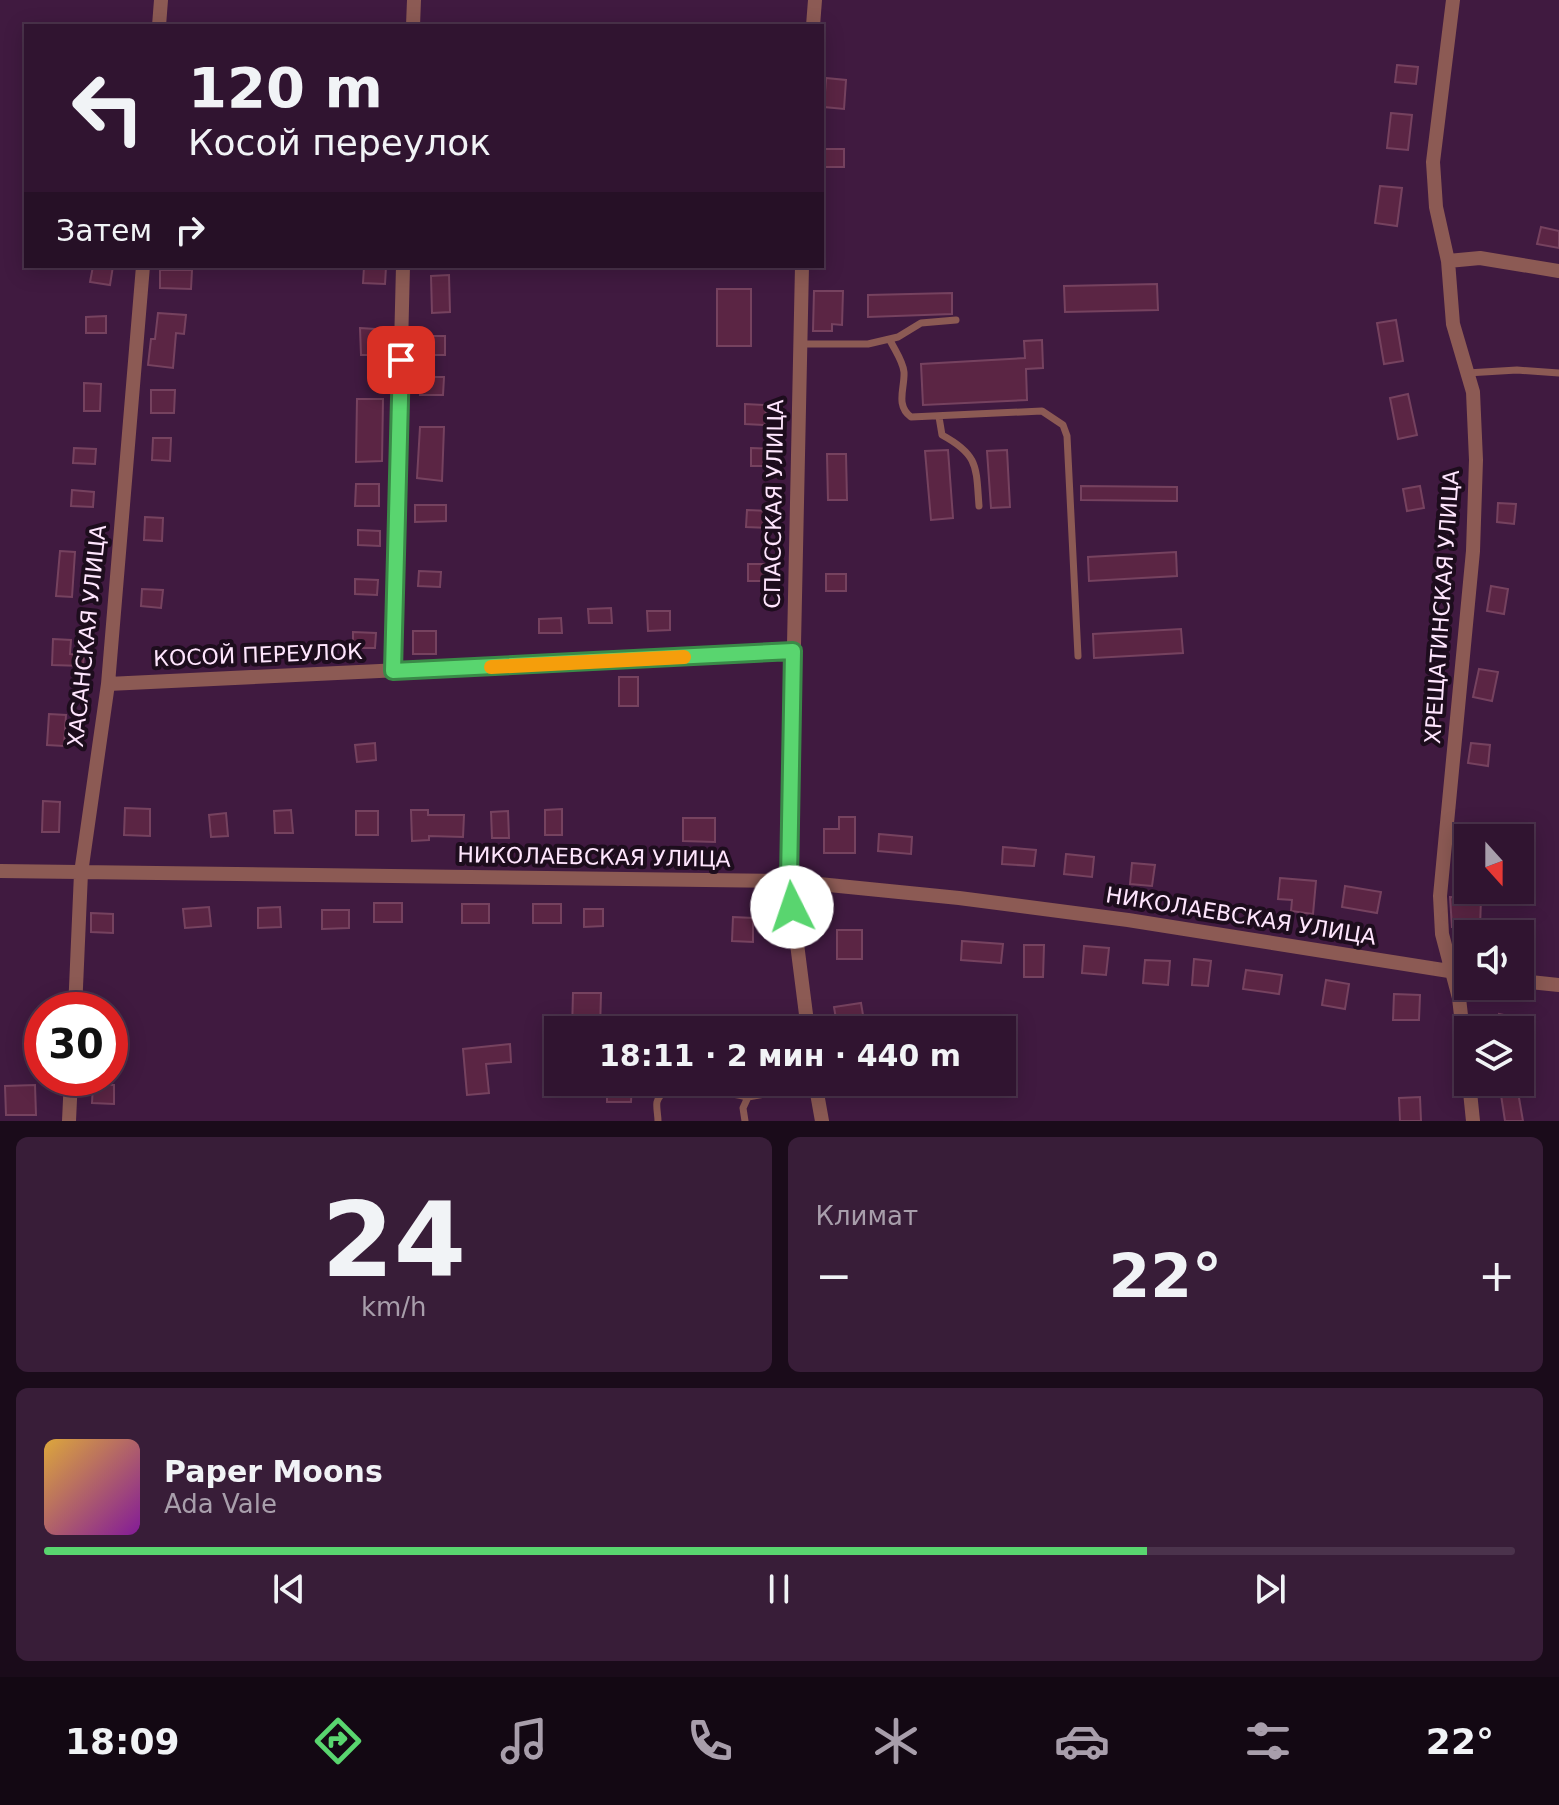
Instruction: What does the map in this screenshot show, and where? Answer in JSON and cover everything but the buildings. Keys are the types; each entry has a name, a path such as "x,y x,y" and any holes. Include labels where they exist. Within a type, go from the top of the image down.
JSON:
{"street":[{"path":"159,24 161,0"},
{"path":"413,24 414,0"},
{"path":"813,24 815,0"},
{"name":"ХРЕЩАТИНСКАЯ УЛИЦА","path":"1453,0 1433,162 1436,207 1448,261 1453,324 1473,392 1475,445 1473,551 1440,896 1442,934 1461,1016"},
{"path":"1448,261 1480,258 1559,271"},
{"name":"ХАСАНСКАЯ УЛИЦА","path":"76,992 81,873 108,684 143,268"},
{"path":"393,671 403,268"},
{"name":"СПАССКАЯ УЛИЦА","path":"802,268 789,881 806,1016"},
{"name":"КОСОЙ ПЕРЕУЛОК","path":"108,684 793,651"},
{"name":"НИКОЛАЕВСКАЯ УЛИЦА","path":"0,871 789,881 959,898 1128,920 1454,972"},
{"path":"1534,982 1559,985"},
{"path":"69,1121 70,1096"},
{"path":"818,1096 822,1121"},
{"path":"1470,1096 1473,1121"}],"lane":[{"path":"800,344 868,344 890,340 921,323 956,320"},
{"path":"890,340 904,369 902,402 905,412 911,417 1042,411 1063,425 1067,436 1078,656"},
{"path":"1467,373 1517,370 1559,373"},
{"path":"939,417 942,435 961,445 972,456 976,465 979,506"},
{"path":"658,1121 657,1103 664,1091 671,1089 753,1096"},
{"path":"745,1121 743,1108 748,1097"}],"slow traffic":[{"path":"491,667 684,657"}],"route":[{"path":"401,360 393,671 793,651 789,881 792,907"}]}
